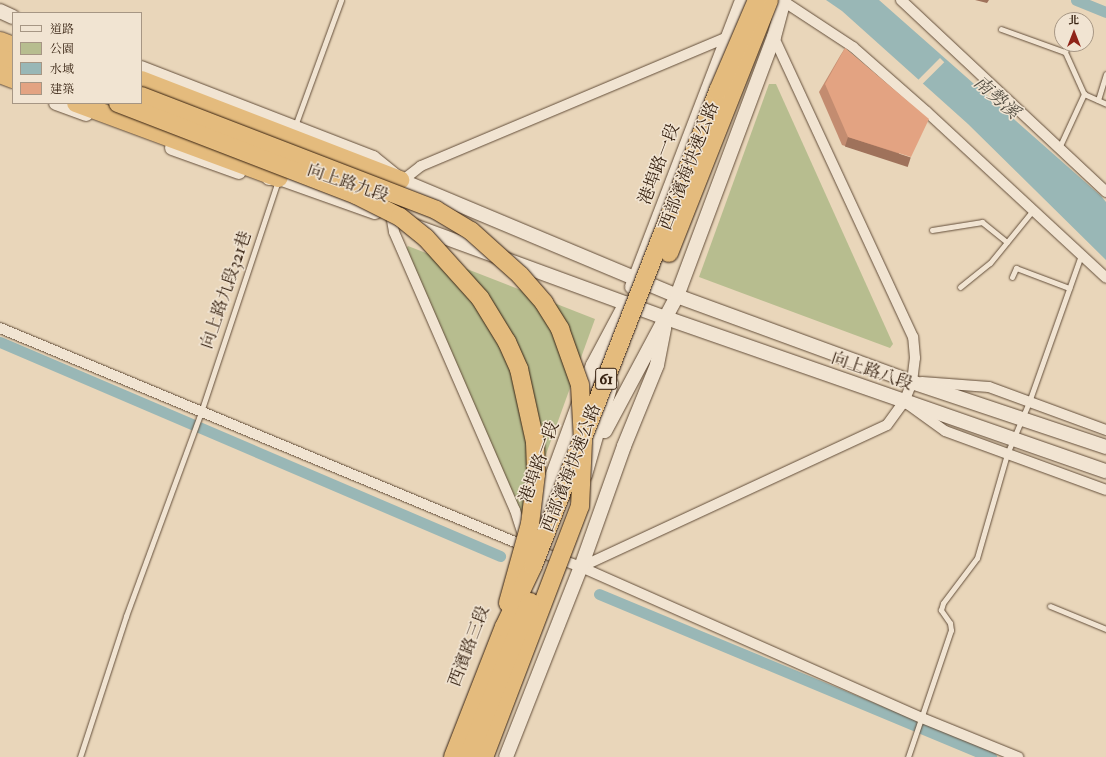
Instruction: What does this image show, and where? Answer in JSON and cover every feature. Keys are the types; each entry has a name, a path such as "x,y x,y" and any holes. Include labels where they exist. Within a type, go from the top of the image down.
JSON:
{"highway":[{"name":"西部濱海快速公路","path":"454,757 504,626 533,566 718,91 757,0"},
{"name":"西部濱海快速公路","path":"468,757 779,0"},
{"path":"0,29 12,34"},
{"path":"0,41 12,46"},
{"path":"0,58 12,63"},
{"path":"0,74 12,79"},
{"path":"142,80 294,133 400,180"},
{"path":"142,96 436,210 472,231 520,275 544,303 560,329 580,385 583,441 580,506 484,757"},
{"path":"79,104 279,178"},
{"path":"121,104 356,195 400,217 426,238 480,298 507,342 519,369 535,442 536,474 530,524 514,575 504,626"}],"main road":[{"name":"港埠路一段","path":"527,548 593,365 626,303 726,38 742,0"},
{"path":"726,38 749,22 764,0"},
{"name":"港埠路一段","path":"593,453 677,296 774,37 779,0"},
{"path":"0,11 12,16"},
{"path":"0,49 12,54"},
{"path":"142,68 294,133"},
{"path":"0,82 12,87"},
{"path":"142,102 221,132 286,159 367,180 400,180"},
{"name":"向上路九段","path":"59,104 213,164 255,177 279,178 626,303"},
{"path":"221,132 279,178"},
{"name":"向上路九段","path":"400,180 635,278"},
{"name":"向上路八段","path":"635,278 677,296 912,382 1021,417 1106,447"},
{"name":"港埠路一段","path":"554,557 593,453 614,376 626,303"},
{"name":"向上路八段","path":"626,303 904,402 1106,471"},
{"name":"港埠路一段","path":"581,567 624,446 658,365 666,318"},
{"name":"西濱路三段","path":"444,757 527,548"},
{"path":"476,757 554,557"},
{"path":"506,757 581,567"}],"street":[{"path":"779,0 853,47 927,112 1106,278"},
{"path":"905,1 1058,149 1106,192"},
{"path":"581,567 887,425 904,402 912,382 915,358 913,337 774,37"},
{"path":"527,548 515,510 394,232 390,217 390,195 400,180 421,166 726,38"},
{"path":"0,328 527,548 581,567 921,720 1018,757"},
{"path":"912,382 965,383 989,387 1106,430"},
{"path":"904,402 945,431 1106,490"}],"lane":[{"name":"向上路九段321巷","path":"80,757 126,616 201,412 294,133 341,0"},
{"path":"1001,29 1054,48"},
{"path":"1065,52 1084,94 1106,104"},
{"path":"1098,100 1106,74"},
{"path":"1058,149 1084,94"},
{"path":"960,287 990,263 1033,210"},
{"path":"932,230 982,222 1007,242"},
{"path":"908,757 951,630 950,623 941,610 943,603 976,558 1007,454 1021,417 1029,402 1081,255"},
{"path":"1012,277 1016,268 1069,288"},
{"path":"1050,606 1106,630"}],"green space":[{"path":"769,84 776,84 893,344 890,348 699,277"},
{"path":"408,246 595,319 524,515 519,515 405,251"}],"water":[{"path":"826,0 879,0 1101,196 1106,202 1106,260 968,124 842,11"}],"pier":[{"path":"940,58 944,62 922,85 917,81"}],"building":[{"path":"845,48 929,119 911,157 848,137 825,84"}],"waterway":[{"path":"1076,0 1106,12"},
{"path":"0,342 500,556"},
{"path":"599,594 991,757"}],"water label":[{"name":"南勢溪","path":"996,98"}]}
